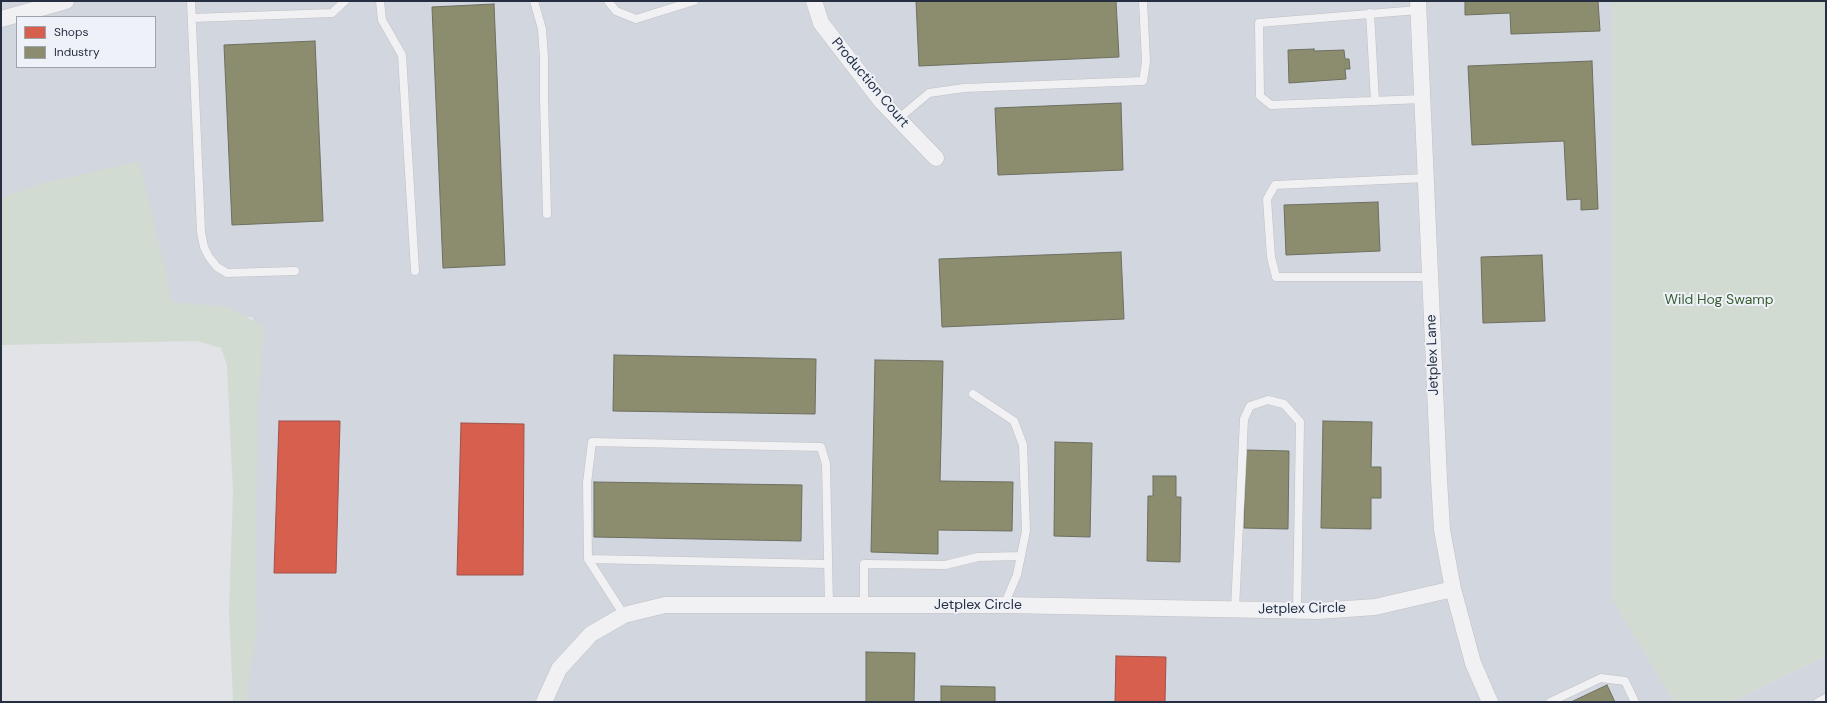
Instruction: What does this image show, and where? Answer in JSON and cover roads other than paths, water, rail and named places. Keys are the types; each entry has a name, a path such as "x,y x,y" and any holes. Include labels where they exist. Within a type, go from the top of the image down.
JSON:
{"street":[{"path":"1,19 66,1"},
{"name":"Production Court","path":"814,1 821,24 882,102 936,158"},
{"name":"Jetplex Lane","path":"1418,5 1441,516 1452,589 1473,664 1490,702"},
{"name":"Jetplex Circle","path":"544,702 560,669 591,634 624,615 666,605 1004,605 1318,611 1376,606 1452,589"}],"lane":[{"path":"191,1 201,232 204,247 209,257 217,267 227,273 296,271"},
{"path":"192,18 332,13 345,1"},
{"path":"380,1 382,20 402,55 415,271"},
{"path":"534,1 542,29 544,58 547,214"},
{"path":"608,1 616,11 636,19 694,1"},
{"path":"898,119 929,93 964,88 1143,81 1146,62 1143,1"},
{"path":"1418,5 1370,13 1259,23 1260,96 1271,106 1422,99"},
{"path":"1370,13 1375,101"},
{"path":"1426,178 1275,186 1267,199 1271,257 1276,277 1430,277"},
{"path":"973,394 1014,421 1023,445 1026,531 1017,575 1004,605"},
{"path":"1235,609 1244,420 1250,406 1268,400 1284,404 1300,422 1298,610"},
{"path":"624,615 588,559 587,483 592,442 821,447 826,464 829,605"},
{"path":"864,605 864,564 945,565 978,557 1021,556"},
{"path":"588,559 827,564"},
{"path":"1550,702 1601,678 1625,681 1635,702"},
{"path":"1818,702 1826,698"}],"park label":[{"name":"Wild Hog Swamp","path":"1719,300"}]}
